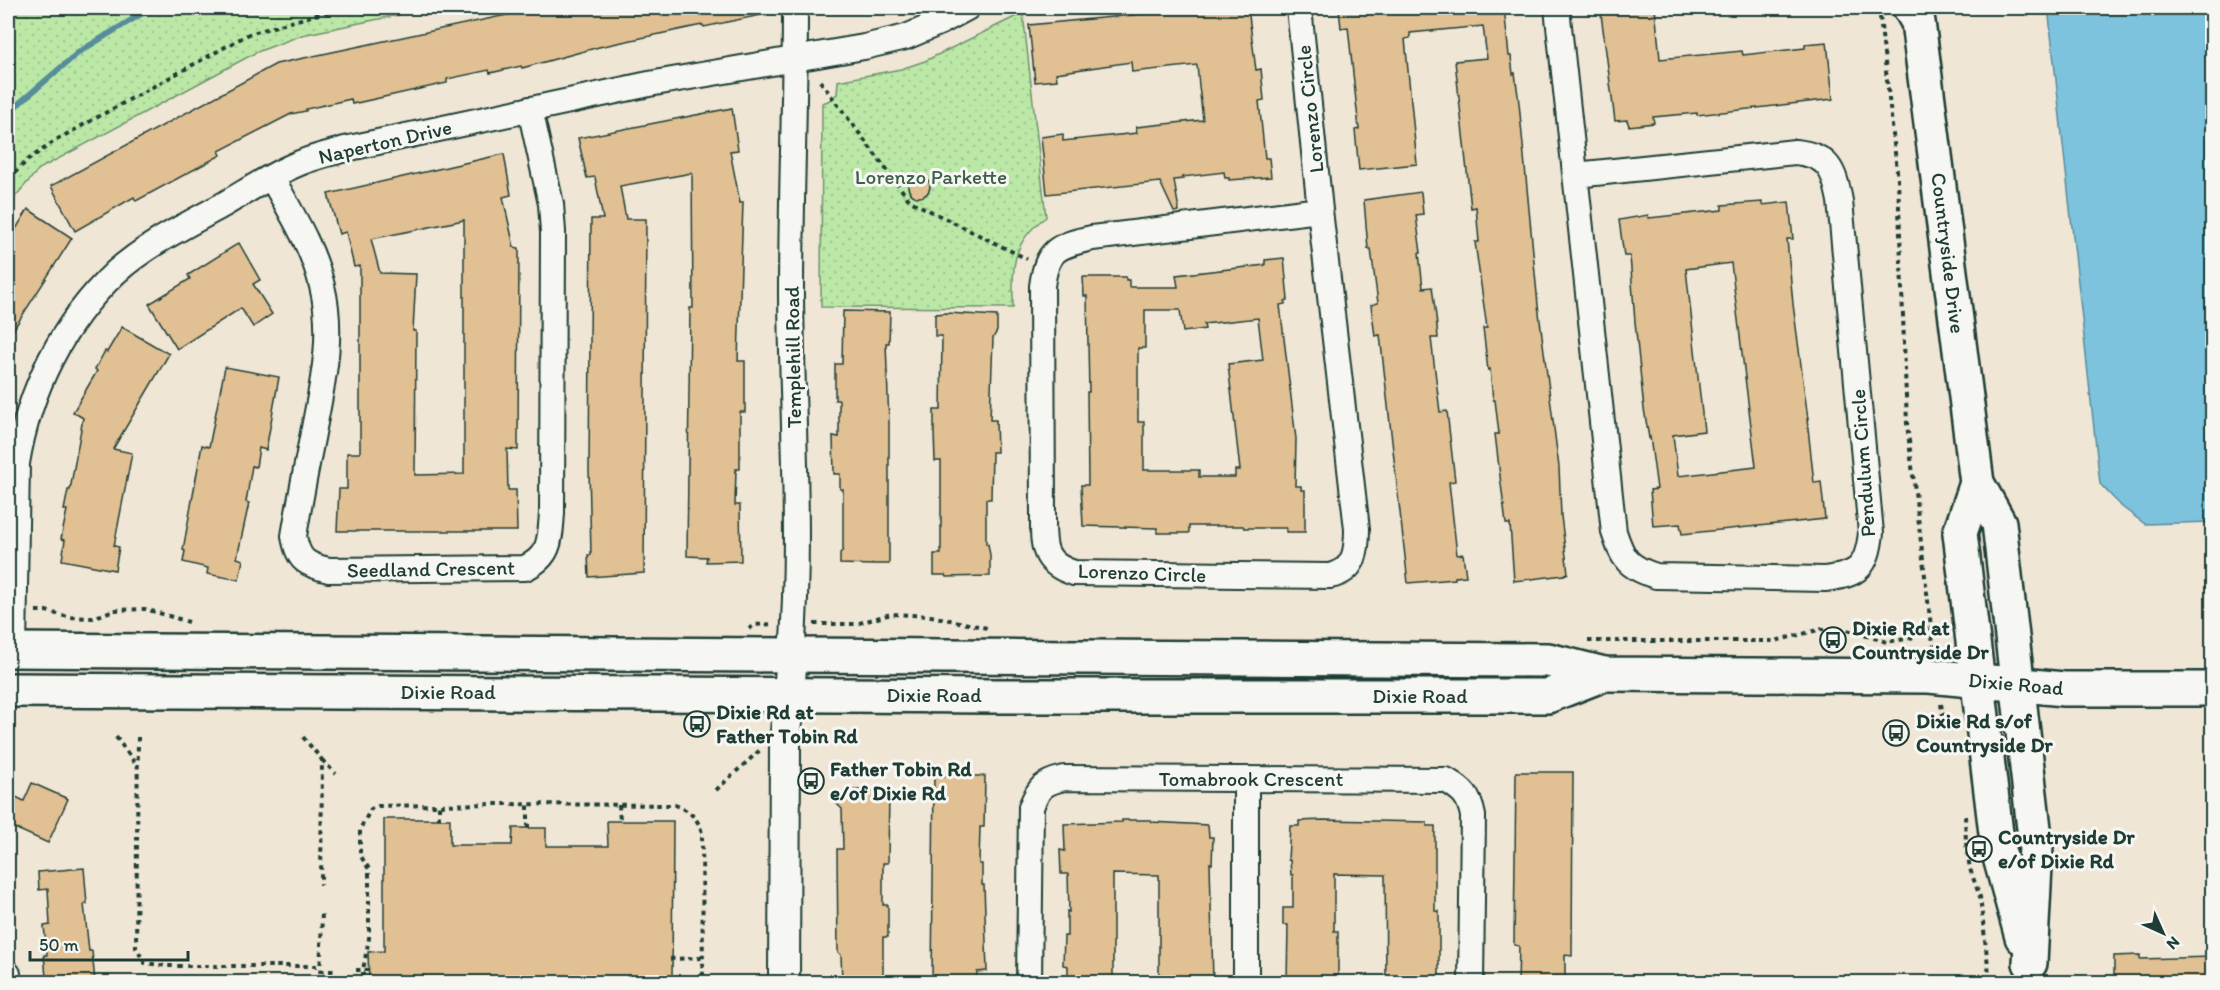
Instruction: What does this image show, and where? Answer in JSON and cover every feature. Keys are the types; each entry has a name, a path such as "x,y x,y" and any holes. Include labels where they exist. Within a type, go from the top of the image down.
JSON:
{"main road":[{"name":"Countryside Drive","path":"1917,12 1977,483 1999,523 2036,846 2031,973"},
{"name":"Countryside Drive","path":"1977,483 1960,533 1998,850 2031,973"},
{"name":"Dixie Road","path":"11,650 1548,660 1604,674 1929,676 2064,689 2212,689"},
{"name":"Dixie Road","path":"8,690 1548,696 1604,674"}],"street":[{"name":"Templehill Road","path":"792,655 795,617 796,525 791,296 795,8"},
{"name":"Naperton Drive","path":"11,650 17,463 27,417 45,369 94,294 117,271 177,230 304,161 345,149 649,84 864,47 906,37 967,8"},
{"name":"Lorenzo Circle","path":"1299,8 1357,529 1355,556 1340,574 1309,576 1074,573 1061,569 1051,561 1045,551 1043,515 1042,286 1045,265 1052,253 1067,244 1092,238 1320,210"},
{"name":"Pendulum Circle","path":"1557,8 1614,532 1621,554 1628,564 1656,576 1825,579 1840,578 1853,572 1865,562 1871,533 1840,201 1834,174 1818,156 1795,152 1576,175"},
{"name":"Seedland Crescent","path":"272,178 318,269 323,289 327,334 323,379 294,536 296,548 301,557 310,566 329,570 525,568 541,559 545,553 550,537 552,513 553,222 530,110"},
{"path":"784,982 785,745 792,655"},
{"name":"Tomabrook Crescent","path":"1029,982 1031,807 1038,791 1047,782 1064,778 1446,780 1460,788 1469,800 1473,816 1472,982"},
{"path":"1246,779 1246,982"},
{"path":"8,974 9,982"}],"path":[{"path":"8,179 28,160 56,140 249,34 318,14 349,8"},
{"path":"1595,641 1775,641 1822,629 1847,630 1887,642 1911,638 1930,625 1907,423 1898,180 1879,8"},
{"path":"820,81 910,201 1029,260"},
{"path":"46,611 68,617 93,618 114,610 145,609 196,623"},
{"path":"116,737 137,766"},
{"path":"138,737 136,948 145,963 167,966 320,968 336,971"},
{"path":"303,737 336,774"},
{"path":"716,790 763,747"},
{"path":"321,885 322,760"},
{"path":"528,804 528,828"},
{"path":"363,982 369,938 369,869 360,855 360,829 371,809 378,806 528,804 675,805 693,813 700,824 702,833 703,982"},
{"path":"438,819 439,805"},
{"path":"619,805 620,821"},
{"path":"320,982 322,911"},
{"path":"670,959 703,958"},
{"path":"356,970 369,970"}],"green space":[{"path":"8,8 432,8 302,35 257,52 39,169 8,205"},
{"name":"Lorenzo Parkette","path":"1023,13 1046,217 1026,237 1016,257 1013,308 821,307 822,103 837,94 838,81 901,69 925,61"}],"water":[{"path":"2051,8 2212,8 2212,522 2145,524 2122,507 2100,484 2049,16"}],"building":[{"path":"524,8 760,8 761,15 599,47 522,68 521,66 490,73 489,70 447,79 447,83 352,104 351,99 306,109 306,111 291,114 219,151 221,155 136,201 134,197 75,231 51,186 276,64 525,11"},
{"path":"1185,8 1248,8 1256,70 1261,69 1264,100 1259,101 1265,158 1269,158 1271,177 1229,180 1225,178 1224,172 1182,177 1183,179 1174,180 1179,211 1174,212 1160,182 1047,194 1041,137 1063,134 1063,141 1137,133 1136,127 1203,120 1197,65 1132,72 1131,62 1056,73 1057,80 1035,82 1029,25"},
{"path":"1339,8 1504,8 1509,56 1511,56 1513,74 1515,73 1519,103 1538,305 1559,467 1561,516 1568,573 1564,575 1514,581 1510,524 1506,524 1495,434 1499,434 1495,400 1493,400 1490,369 1488,370 1483,328 1487,328 1475,242 1479,242 1476,207 1471,208 1455,61 1487,58 1483,26 1410,33 1410,38 1405,39 1417,164 1359,170 1355,130 1359,129 1348,27 1341,28"},
{"path":"1604,8 1655,8 1660,59 1742,51 1743,55 1805,48 1805,44 1827,42 1833,99 1697,115 1697,113 1653,117 1654,123 1629,126 1627,120 1615,121 1601,14 1605,13"},
{"path":"732,108 738,150 730,151 740,203 743,202 738,361 745,361 745,412 740,412 740,469 736,469 735,505 740,505 741,561 706,562 707,557 687,556 690,308 693,308 692,173 620,186 626,219 646,219 644,573 589,577 588,555 591,555 589,468 591,219 603,219 595,177 587,178 578,138"},
{"path":"504,154 511,195 503,197 514,247 519,248 518,450 507,449 508,490 516,490 517,531 337,531 339,489 347,489 347,453 360,453 360,266 354,267 346,232 339,234 328,194","holes":["464,220 464,474 415,475 416,331 413,331 416,274 380,273 371,239"]},
{"path":"919,175 929,182 930,186 923,196 919,197 909,190 908,186 915,176"},
{"path":"1421,192 1423,214 1416,215 1423,288 1432,287 1438,338 1431,338 1440,412 1447,411 1455,481 1449,482 1457,555 1463,554 1466,576 1408,583 1380,335 1375,336 1371,305 1378,303 1371,249 1368,249 1364,200"},
{"path":"1789,202 1793,239 1787,239 1793,304 1814,483 1821,482 1825,519 1682,534 1680,524 1653,526 1650,490 1657,489 1644,409 1630,256 1624,256 1619,220 1648,215 1649,218 1722,210 1722,205","holes":["1731,263 1756,467 1678,476 1673,435 1704,431 1686,269"]},
{"path":"28,209 72,238 8,338 8,242"},
{"path":"239,243 260,280 253,284 272,314 253,327 241,308 177,349 149,304 190,279 188,275"},
{"path":"1284,258 1288,300 1285,304 1280,305 1296,439 1295,486 1301,486 1301,490 1305,490 1305,532 1286,532 1286,528 1189,526 1189,533 1157,533 1157,528 1083,526 1081,485 1088,485 1087,392 1089,392 1087,296 1084,296 1083,277 1126,277 1126,280 1129,280 1129,287 1178,287 1176,275 1265,265 1265,260","holes":["1145,310 1180,310 1183,332 1205,329 1204,324 1258,318 1263,360 1228,364 1240,470 1235,470 1235,477 1199,477 1199,470 1144,470 1144,422 1138,422 1138,348 1145,348"]},
{"path":"843,311 890,312 889,343 886,343 889,423 889,564 840,564 840,553 843,550 843,489 840,489 840,474 834,474 833,436 839,437 839,400 835,400 835,364 842,364"},
{"path":"935,314 997,316 997,331 993,338 990,420 996,420 997,452 992,452 991,499 986,499 986,544 988,544 990,555 990,576 934,575 934,554 941,554 941,461 935,461 934,410 941,410 942,336 935,336"},
{"path":"122,327 169,354 113,449 132,453 114,546 119,547 115,570 62,560 65,540 61,539 67,510 64,510 68,490 70,490 83,418 73,412 97,371 95,369 105,351 107,352"},
{"path":"225,367 279,377 266,450 259,448 256,467 252,466 246,502 249,503 237,558 243,560 239,580 207,574 208,568 183,562 185,551 183,550 202,445 209,447"},
{"path":"1516,772 1573,772 1572,956 1565,955 1565,982 1518,982 1519,946 1514,945"},
{"path":"934,776 985,776 984,827 980,827 979,864 982,864 982,885 984,885 987,971 977,972 976,982 932,982"},
{"path":"32,783 68,799 48,843 8,825 8,793 24,801"},
{"path":"854,790 889,791 888,863 883,863 883,905 888,905 888,937 883,937 883,982 842,982 841,955 838,952 837,849 843,849 842,809 835,802 842,797 842,793 854,793"},
{"path":"384,819 450,819 450,845 512,845 513,828 546,828 546,846 608,846 607,821 673,821 672,982 369,982 368,952 384,951"},
{"path":"1122,820 1208,825 1209,837 1213,837 1212,864 1210,863 1213,982 1159,982 1159,875 1113,874 1113,982 1068,982 1068,966 1063,965 1064,936 1067,936 1067,911 1069,912 1068,874 1061,874 1060,850 1065,851 1064,824 1122,822"},
{"path":"1299,821 1427,822 1427,826 1435,826 1435,911 1439,911 1439,982 1386,982 1385,875 1334,874 1334,931 1338,931 1338,982 1287,982 1288,925 1283,925 1283,908 1293,908 1293,875 1291,875 1290,860 1288,860 1290,826 1299,826"},
{"path":"84,868 87,904 84,904 95,982 56,982 56,976 46,977 44,955 47,955 44,926 50,925 48,889 39,890 38,872"},
{"path":"2140,955 2140,959 2212,957 2212,982 2114,982 2114,956"}],"waterway":[{"path":"8,110 16,106 79,52 151,8"}],"place":[{"name":"Dixie Rd at Countryside Dr","path":"1833,640"},
{"name":"Dixie Rd at Father Tobin Rd","path":"697,724"},
{"name":"Dixie Rd s/of Countryside Dr","path":"1896,733"},
{"name":"Father Tobin Rd e/of Dixie Rd","path":"811,781"},
{"name":"Countryside Dr e/of Dixie Rd","path":"1979,849"}]}
